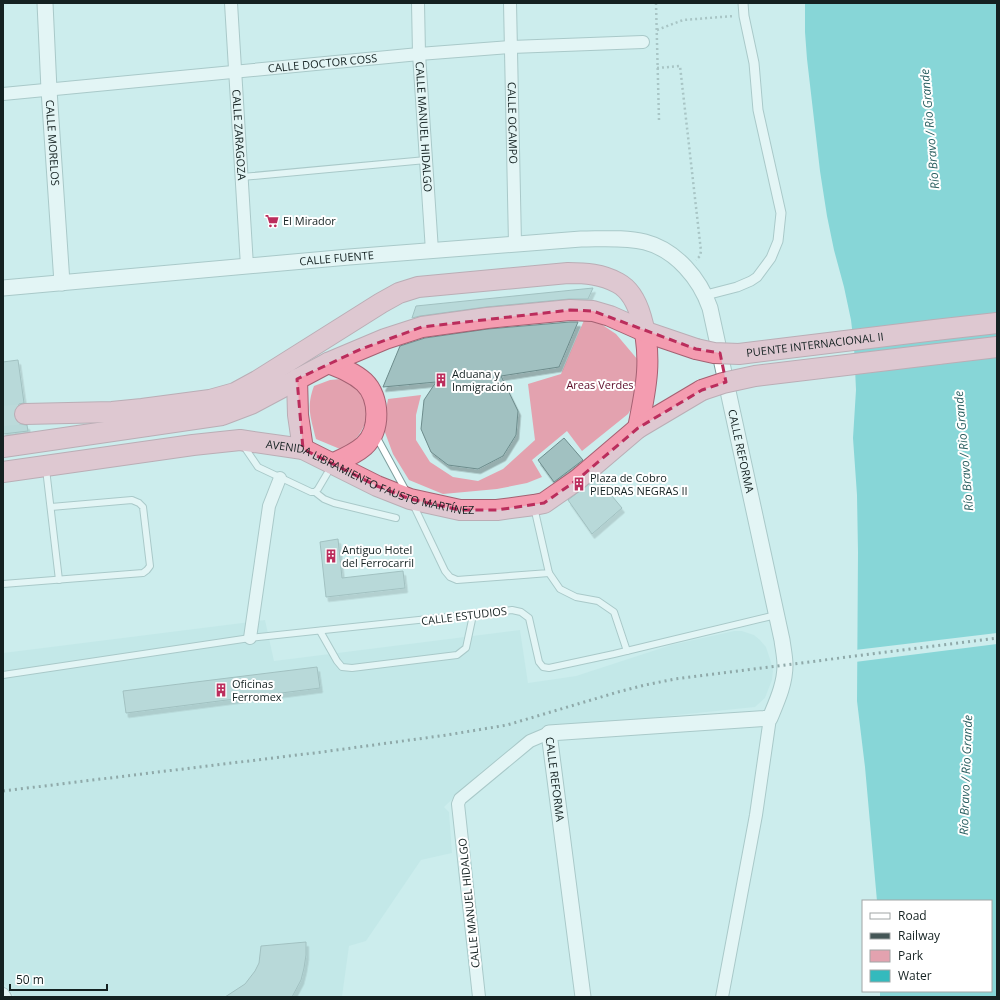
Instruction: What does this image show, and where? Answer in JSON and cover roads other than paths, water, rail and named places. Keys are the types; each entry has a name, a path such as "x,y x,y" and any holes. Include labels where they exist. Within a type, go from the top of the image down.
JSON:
{"highway":[{"path":"26,414 142,410 210,400 235,393 257,381 399,293 418,287 568,273 588,273 619,283 629,292 636,302 646,332 648,358 646,386 638,428"},
{"path":"3,447 222,415 251,404 328,363 385,339 422,327 487,318 570,310 593,311 610,316 646,332"},
{"name":"PUENTE INTERNACIONAL II","path":"646,332 696,349 714,353 739,354 997,323"},
{"name":"AVENIDA LIBRAMIENTO FAUSTO MARTÍNEZ","path":"3,472 186,446 240,440 304,449 377,486 410,499 460,510 497,510 544,503 577,480 638,428 702,390 723,383 756,376 997,347"},
{"path":"328,363 349,372 365,382 375,399 377,419 374,432 365,445 352,454 332,464"},
{"path":"297,379 298,415 304,449"}],"street":[{"name":"CALLE MORELOS","path":"45,3 49,90 62,283"},
{"name":"CALLE ZARAGOZA","path":"231,3 234,71 248,266"},
{"name":"CALLE MANUEL HIDALGO","path":"418,3 419,54 432,250"},
{"name":"CALLE OCAMPO","path":"510,3 515,244"},
{"path":"706,295 737,287 757,277 771,258 778,241 781,213 758,110 754,63 744,16 743,3"},
{"name":"CALLE DOCTOR COSS","path":"3,94 419,54 511,47 643,42"},
{"name":"CALLE FUENTE","path":"3,288 432,250 615,238 646,242 668,252"},
{"name":"CALLE REFORMA","path":"583,997 549,733 770,718 780,695 783,683 785,665 782,640 710,308 706,295 686,267 668,252"},
{"path":"250,638 269,506 280,478"},
{"path":"722,997 756,815 770,718"},
{"name":"CALLE MANUEL HIDALGO","path":"480,997 458,804 460,799 530,741 549,733"}],"lane":[{"path":"242,177 426,160"},
{"path":"374,432 410,499 445,571 450,577 457,580 549,573"},
{"path":"240,440 258,466 280,478 311,492 315,492 324,499 334,503 396,518"},
{"path":"315,492 332,464"},
{"path":"46,465 59,580"},
{"path":"3,584 142,573 150,566 143,507 139,503 132,500 51,507"},
{"path":"534,505 549,573 560,589 576,597 598,601 614,612 627,651"},
{"name":"CALLE ESTUDIOS","path":"3,675 250,638 512,610 521,612 529,618 539,662 543,667 549,668 627,651 776,614"},
{"path":"320,631 342,667 352,668 457,655 466,648 473,615"}],"water":[{"name":"Río Bravo / Rio Grande","path":"805,3 997,3 997,997 880,997 880,992 992,992 992,900 877,900 865,767 857,701 858,552 857,495 853,438 856,390 854,346 851,320 827,216 820,171 805,32"}],"tunnel":[{"path":"3,416 25,414"}],"railway":[{"path":"3,791 322,752 447,735 507,725 618,692 675,679 997,638"}],"place":[{"name":"El Mirador","path":"272,221"},
{"name":"Aduana y Inmigración","path":"441,380"},
{"name":"Plaza de Cobro PIEDRAS NEGRAS II","path":"579,484"},
{"name":"Antiguo Hotel del Ferrocarril","path":"331,556"},
{"name":"Oficinas Ferromex","path":"221,690"}],"park label":[{"name":"Areas Verdes","path":"600,385"}]}
